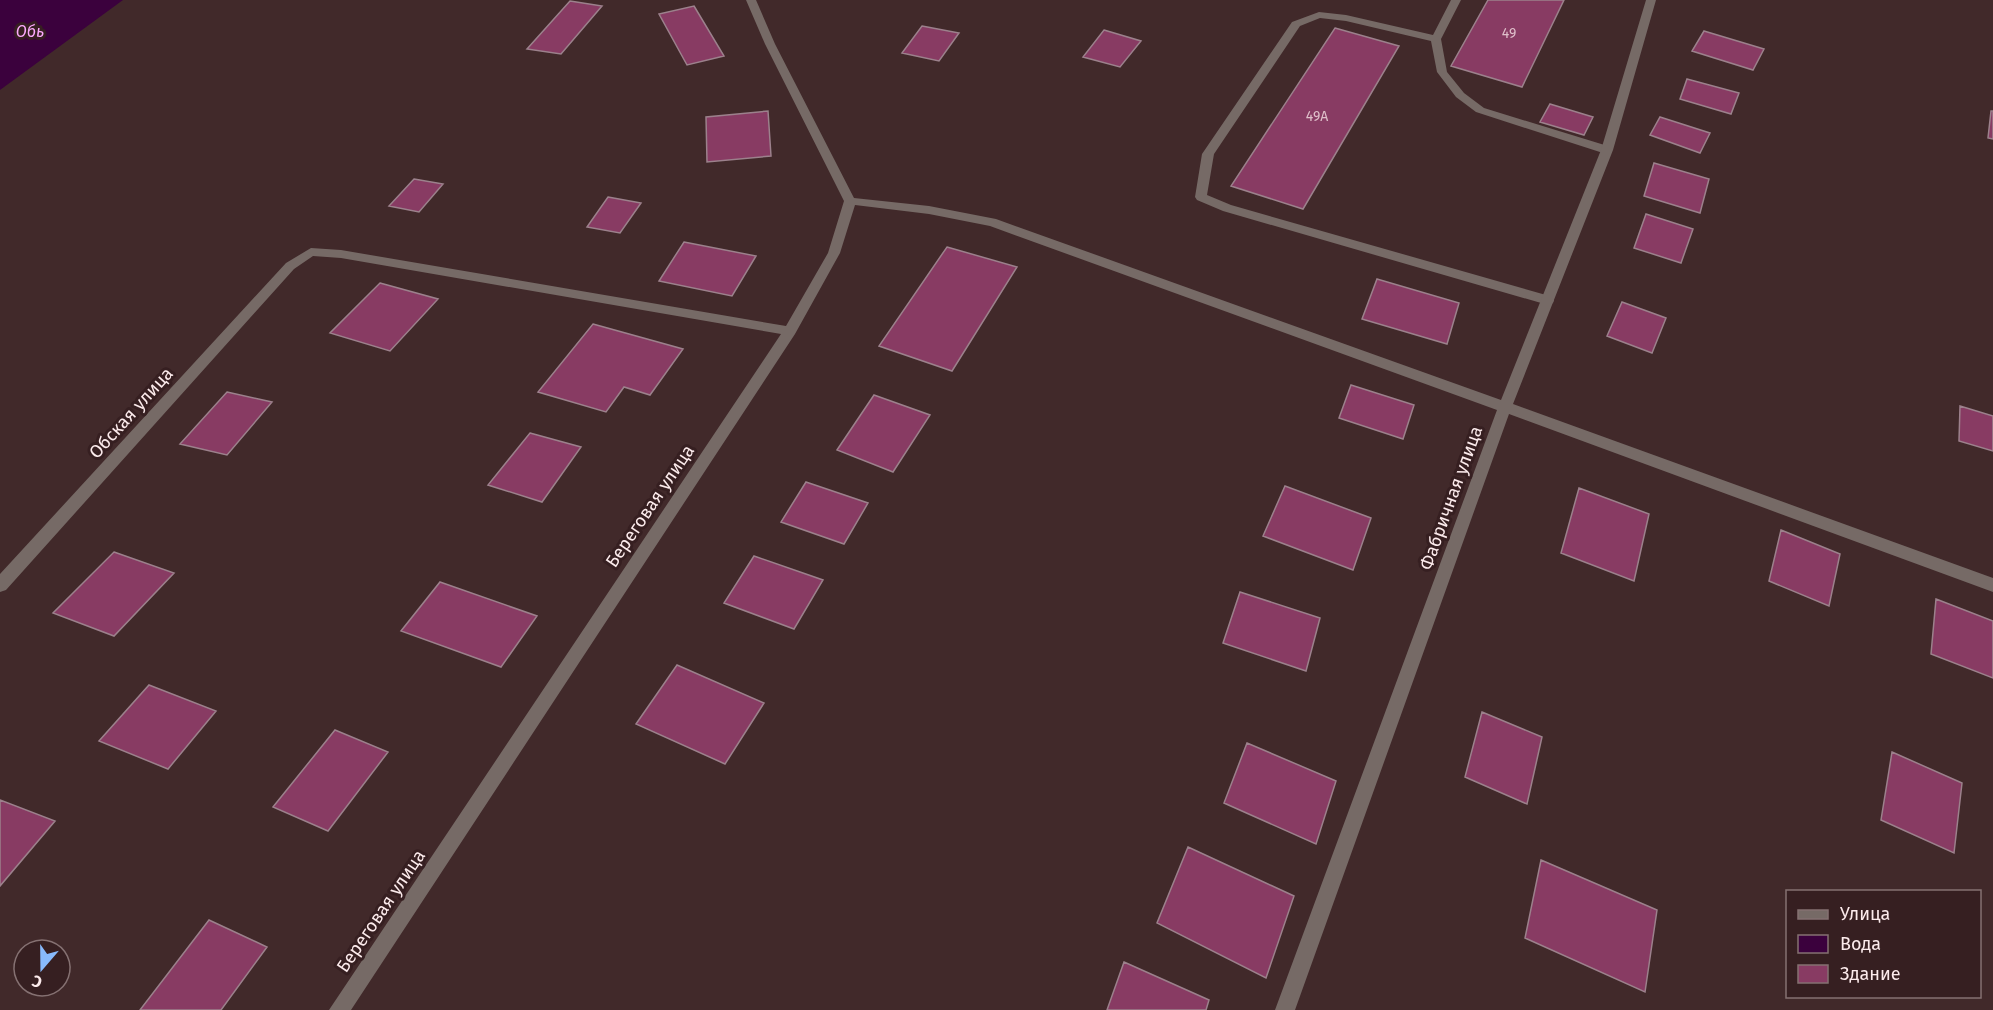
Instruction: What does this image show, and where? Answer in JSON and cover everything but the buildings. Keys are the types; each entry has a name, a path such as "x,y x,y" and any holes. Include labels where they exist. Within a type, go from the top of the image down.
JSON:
{"street":[{"path":"751,0 770,44 850,201 929,210 992,222 1993,585"},
{"path":"1456,0 1436,39 1442,72 1460,95 1480,110 1607,150"},
{"name":"Фабричная улица","path":"1285,1010 1505,407 1607,150 1652,0"},
{"path":"1436,39 1347,18 1319,15 1296,24 1208,154 1201,197 1227,208 1548,300"},
{"name":"Береговая улица","path":"339,1010 790,331 834,253 850,201"},
{"name":"Обская улица","path":"0,585 290,266 311,252 341,254 790,331"}],"water":[{"name":"Обь","path":"0,0 123,0 0,90"}]}
